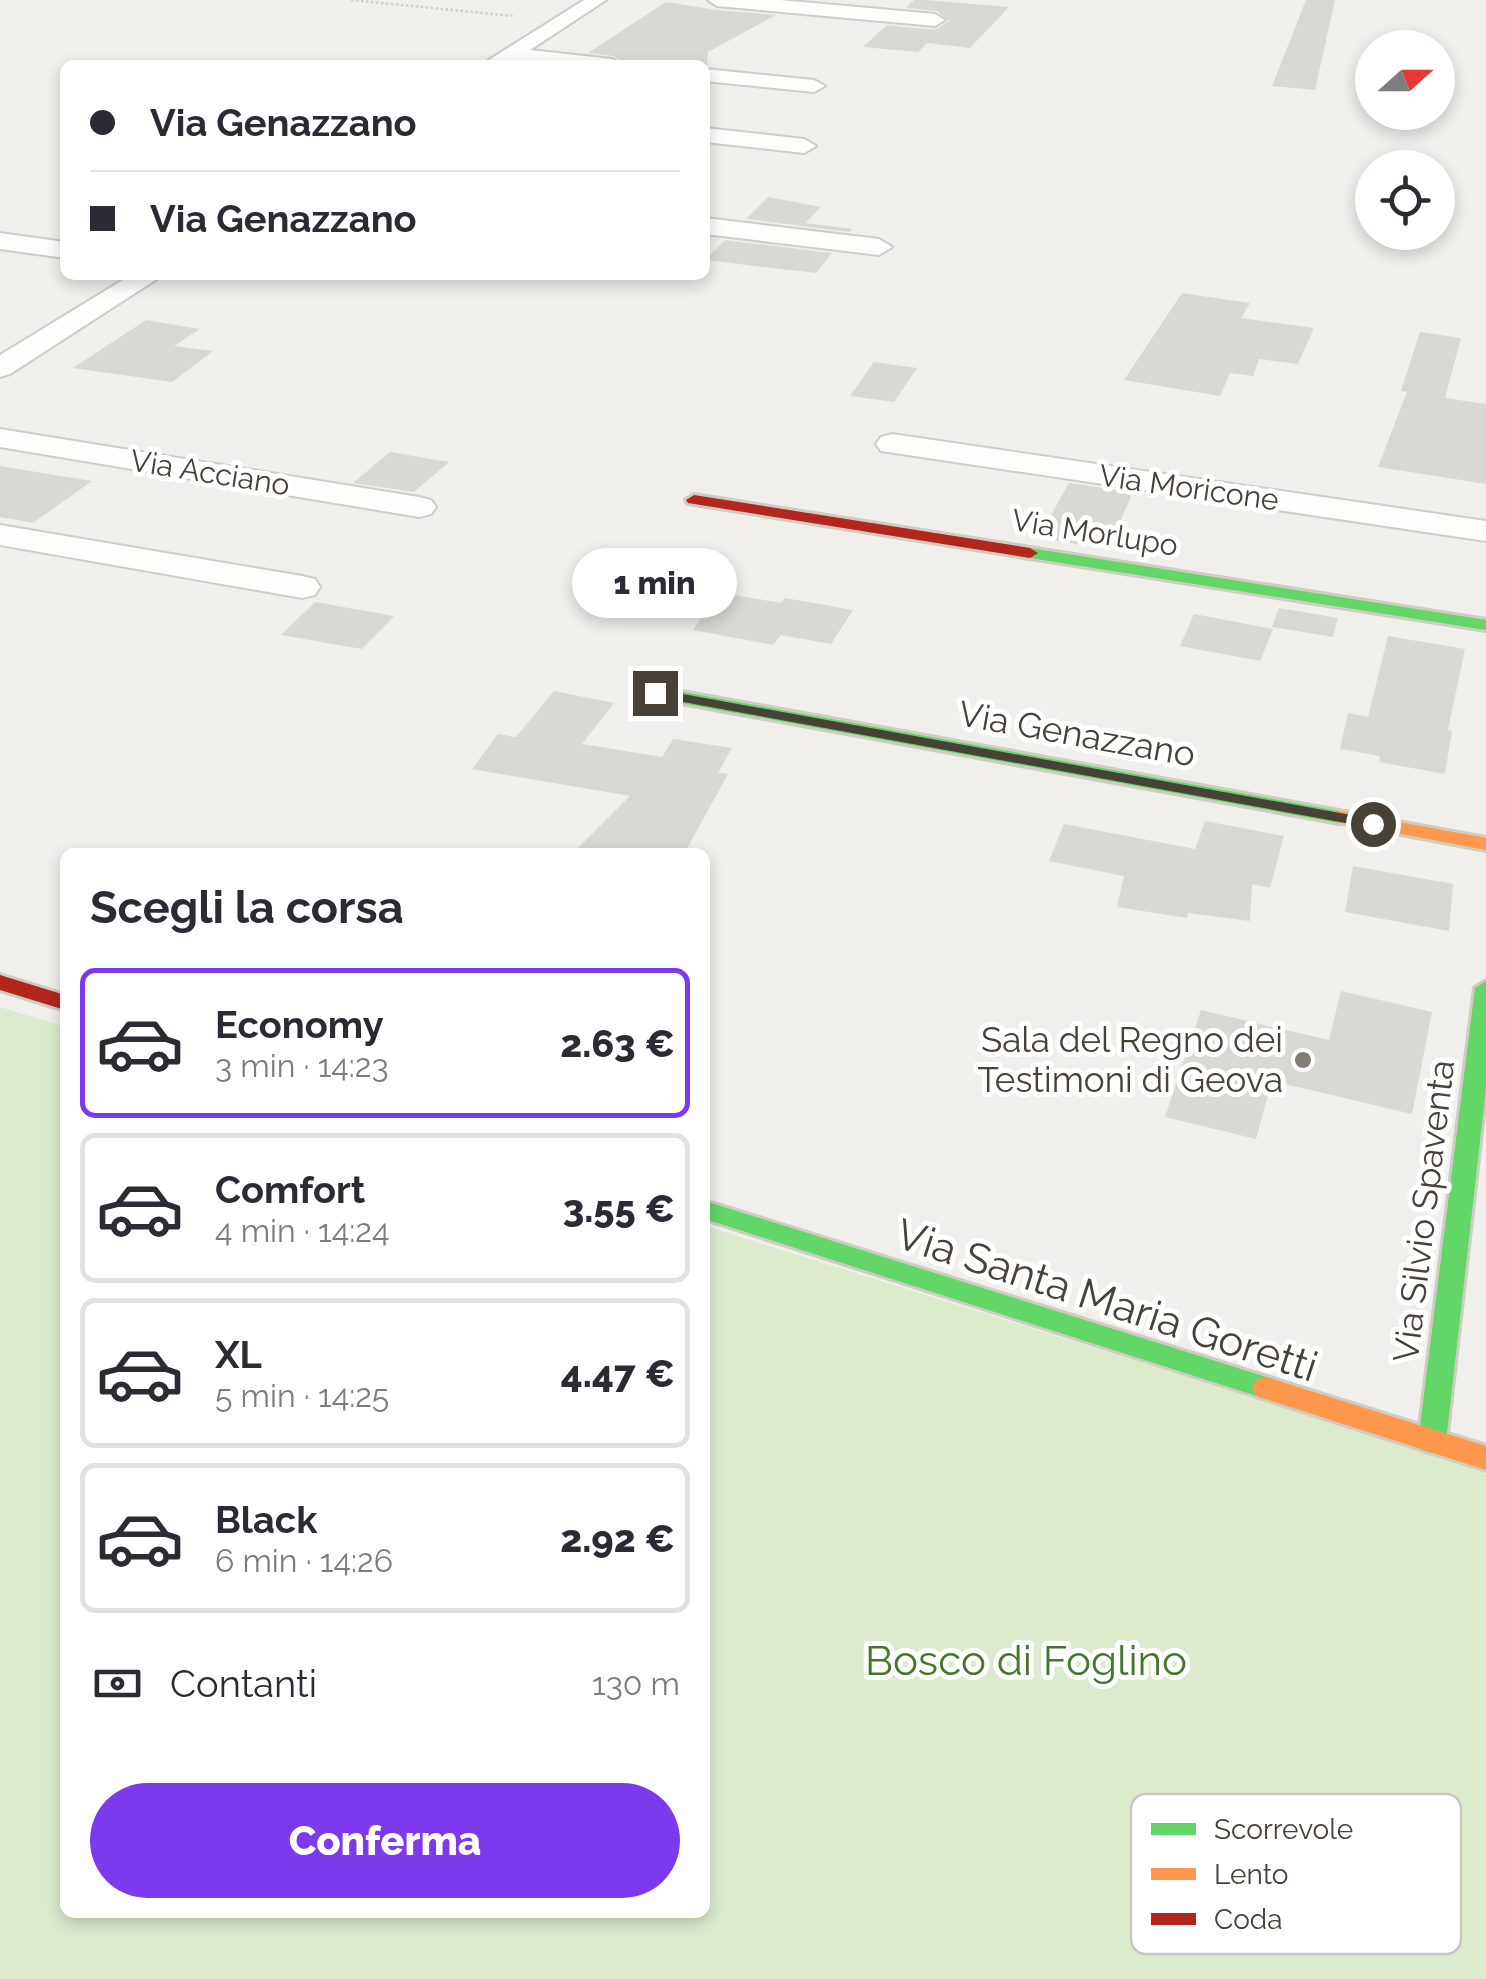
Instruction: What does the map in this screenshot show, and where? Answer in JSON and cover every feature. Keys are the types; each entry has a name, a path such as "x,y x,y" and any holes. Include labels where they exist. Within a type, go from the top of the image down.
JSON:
{"street":[{"path":"499,60 597,0"},
{"path":"717,0 935,20"},
{"path":"710,76 814,86"},
{"path":"710,136 804,146"},
{"path":"710,227 878,247"},
{"path":"0,242 60,249"},
{"path":"0,368 142,280"},
{"name":"Via Acciano","path":"0,438 420,507"},
{"name":"Via Moricone","path":"892,444 1486,532"},
{"name":"Via Morlupo","path":"694,500 1486,625"},
{"path":"0,534 302,587"},
{"name":"Via Genazzano","path":"655,693 1486,844"},
{"path":"0,982 60,1000"},
{"name":"Via Silvio Spaventa","path":"1432,1442 1486,988"},
{"name":"Via Santa Maria Goretti","path":"710,1212 1486,1458"}],"path":[{"path":"352,0 562,21"}],"green space":[{"name":"Bosco di Foglino","path":"0,1007 60,1025 60,1918 710,1918 710,1228 1486,1470 1486,1979 0,1979"}],"building":[{"path":"914,0 1009,7 970,48 927,43 918,52 863,47 887,25 935,30 949,21 937,11 906,8"},
{"path":"1306,0 1335,0 1315,90 1272,86"},
{"path":"666,2 776,15 708,52 707,60 619,60 588,53"},
{"path":"768,197 821,207 805,223 852,229 850,232 746,219"},
{"path":"725,240 832,253 816,273 710,261 710,255"},
{"path":"1182,293 1250,303 1241,318 1314,328 1298,364 1259,359 1253,376 1230,373 1220,396 1124,380"},
{"path":"146,320 200,329 174,346 213,351 172,382 73,368"},
{"path":"1420,332 1461,338 1445,398 1486,404 1486,484 1378,467 1407,392 1401,391"},
{"path":"874,362 917,368 894,402 850,396"},
{"path":"390,452 449,462 414,492 353,483"},
{"path":"0,466 92,481 33,523 0,517"},
{"path":"1069,483 1133,492 1108,549 1038,538"},
{"path":"717,592 853,610 831,644 781,635 773,645 693,630"},
{"path":"315,602 394,616 362,649 281,635"},
{"path":"1279,608 1338,618 1333,637 1272,627"},
{"path":"1194,614 1273,629 1260,661 1180,646"},
{"path":"1388,636 1465,649 1448,730 1452,731 1445,774 1379,762 1380,756 1340,749 1348,713 1368,717"},
{"path":"554,691 614,703 582,744 662,757 673,739 732,748 718,773 728,774 687,848 578,848 630,796 472,769 498,734 516,737"},
{"path":"1205,821 1284,836 1270,888 1252,884 1250,921 1188,913 1187,918 1117,907 1124,876 1049,861 1064,824 1195,849"},
{"path":"1353,866 1453,884 1449,931 1345,912"},
{"name":"Sala del Regno dei Testimoni di Geova","path":"1341,991 1432,1012 1412,1114 1272,1081 1256,1139 1165,1117 1201,1010 1329,1040"}],"traffic: fast":[{"path":"1030,553 1486,625"},
{"path":"655,693 1339,817"},
{"path":"1432,1442 1486,988"},
{"path":"710,1212 1266,1388"}],"traffic: slow":[{"path":"1339,817 1486,844"},
{"path":"1266,1388 1486,1458"}],"traffic: jam":[{"path":"694,500 1030,553"},
{"path":"0,982 60,1001"}],"place":[{"name":"Sala del Regno dei Testimoni di Geova","path":"1303,1060"}],"route":[{"path":"655,693 1373,824"}]}
